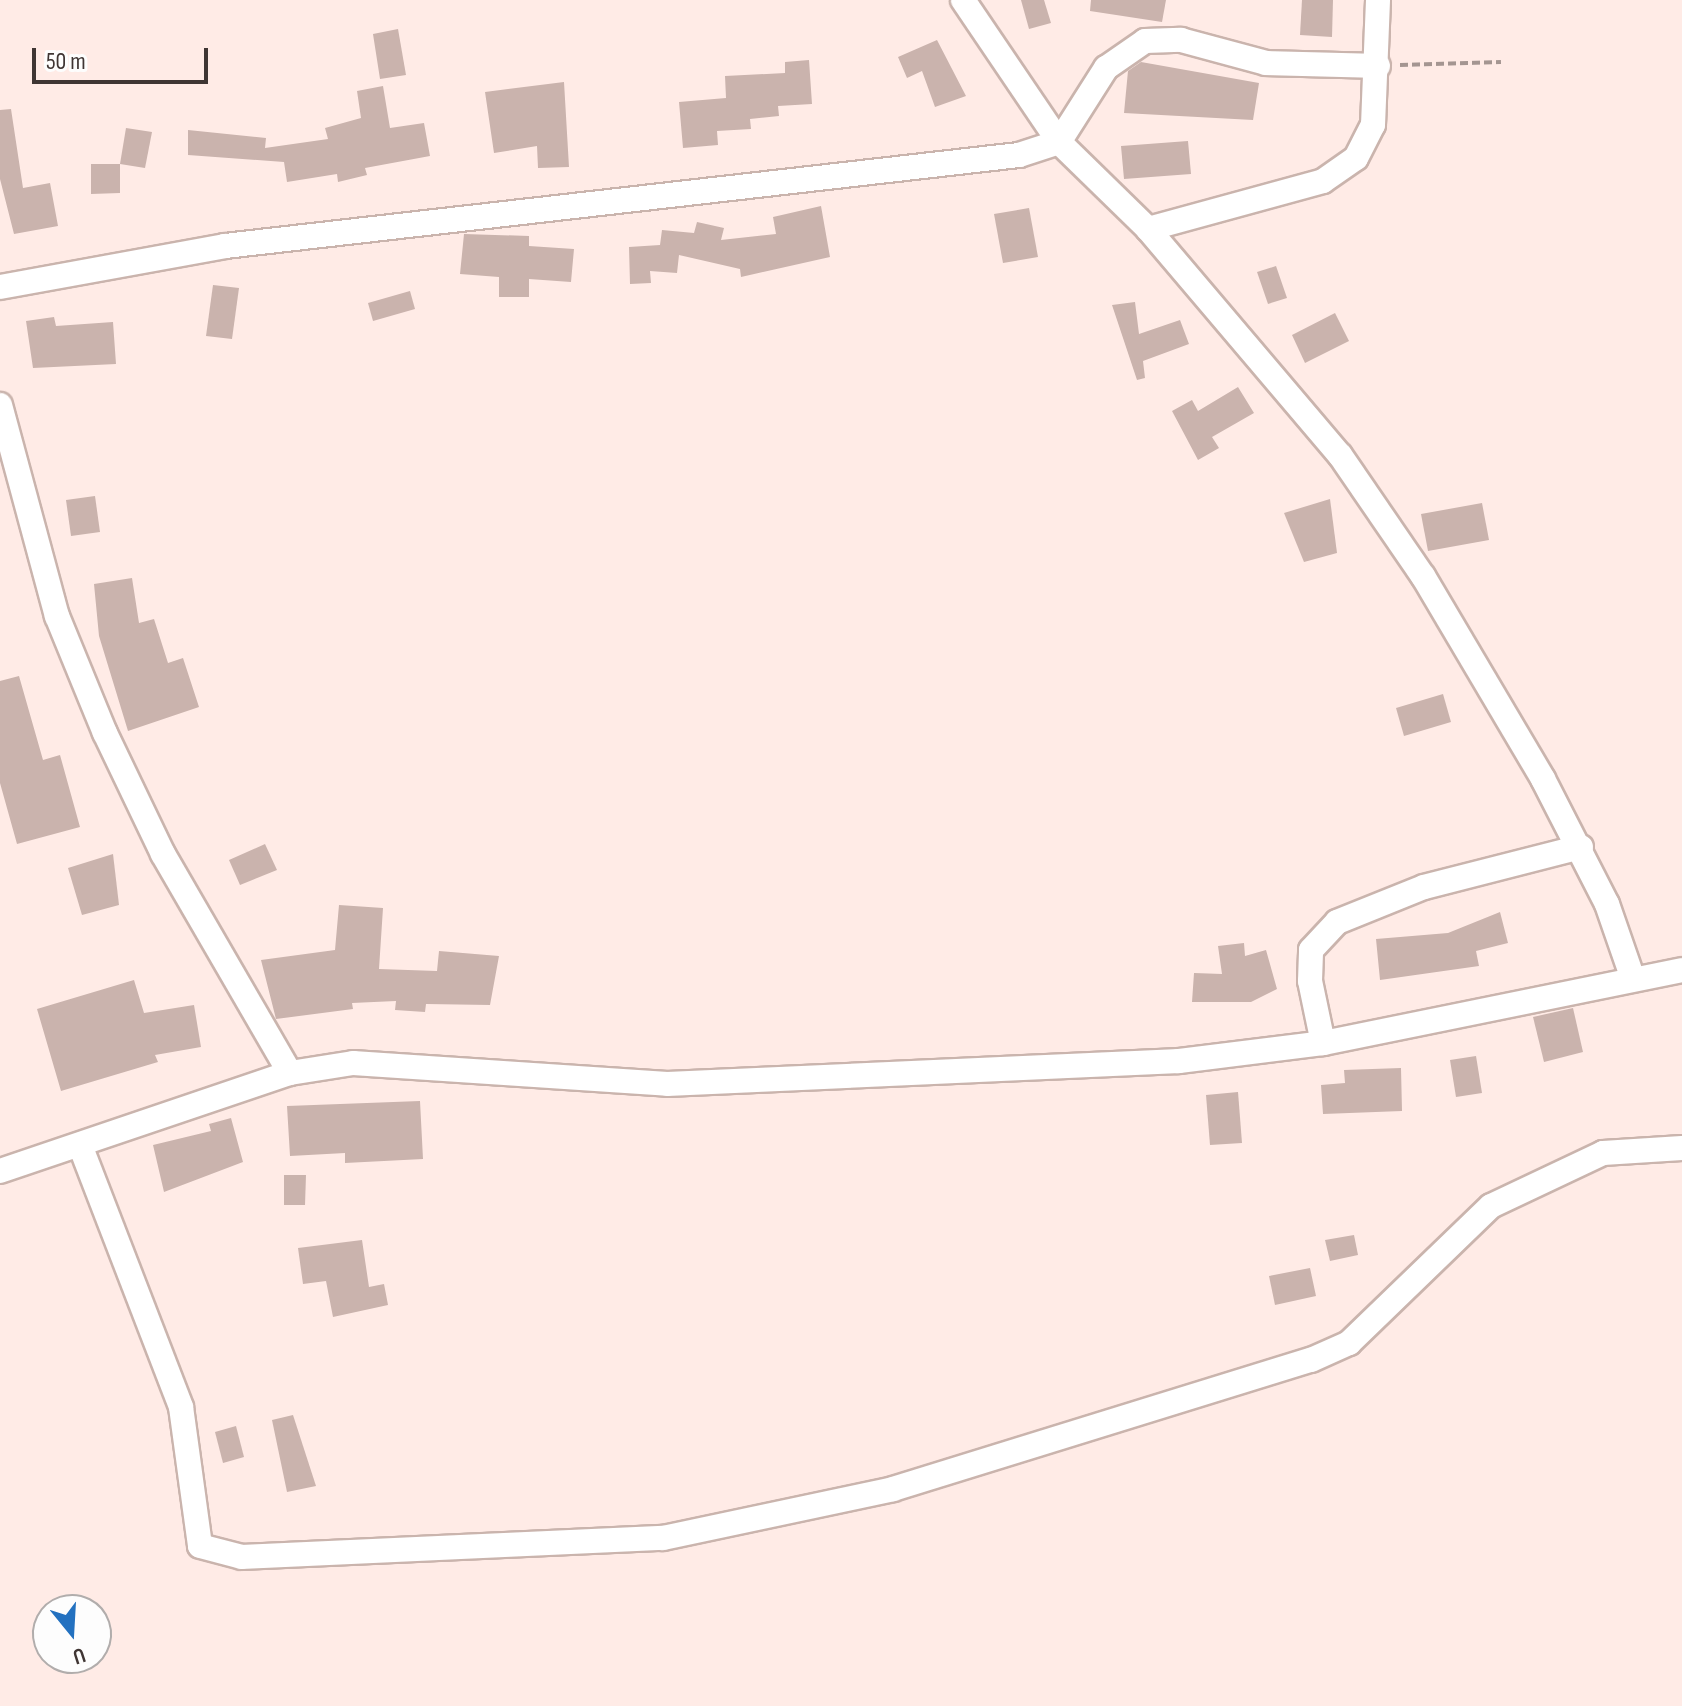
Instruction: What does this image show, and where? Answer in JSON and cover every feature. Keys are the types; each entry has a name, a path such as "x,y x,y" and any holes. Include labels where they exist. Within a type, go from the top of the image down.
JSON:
{"street":[{"path":"963,0 1059,142 1148,229 1340,455 1423,576 1581,847 1633,979"},
{"path":"1148,229 1338,174 1373,125 1378,66 1378,0"},
{"path":"0,287 225,246 1019,155 1059,142 1106,68 1145,41 1181,40 1266,63 1378,66"},
{"path":"0,405 57,616 105,733 163,854 290,1073"},
{"path":"1323,1043 1310,981 1311,950 1337,922 1424,887 1581,847"},
{"path":"0,1171 290,1073 381,1061 667,1084 804,1081 1179,1061 1323,1043 1682,970"},
{"path":"80,1145 181,1407 200,1546 242,1557 663,1538 893,1489 1311,1360 1349,1343 1491,1206 1603,1153 1682,1148"}],"path":[{"path":"1378,66 1501,62"}],"building":[{"path":"1021,0 1044,0 1051,23 1029,29"},
{"path":"1091,0 1166,0 1162,22 1090,11"},
{"path":"1302,0 1333,0 1332,37 1300,35"},
{"path":"398,29 406,75 380,79 373,34"},
{"path":"937,40 966,96 935,107 922,71 907,78 898,57"},
{"path":"809,60 812,104 778,106 779,116 750,119 751,129 717,131 718,145 683,148 679,102 726,98 725,76 785,73 785,62"},
{"path":"1141,62 1259,83 1253,120 1124,113 1128,71"},
{"path":"564,82 569,167 538,168 537,146 494,153 485,92"},
{"path":"383,86 390,128 424,123 430,156 365,168 367,175 338,182 337,174 287,182 284,162 188,155 188,130 266,138 265,148 328,139 325,128 361,118 357,91"},
{"path":"11,109 23,188 50,183 58,226 14,234 0,179 0,110"},
{"path":"126,128 152,132 145,168 120,164"},
{"path":"1188,141 1191,174 1124,179 1121,146"},
{"path":"91,164 120,164 120,193 91,194"},
{"path":"821,206 830,257 741,277 740,269 679,255 677,273 650,271 651,283 630,284 629,247 660,245 662,230 694,233 697,222 724,228 721,240 776,234 773,217"},
{"path":"1029,208 1038,257 1003,263 994,214"},
{"path":"464,234 529,236 529,246 574,249 571,282 529,279 529,297 499,297 499,277 460,274"},
{"path":"1276,266 1287,298 1268,304 1257,272"},
{"path":"213,285 239,288 232,339 206,336"},
{"path":"410,291 415,309 373,321 368,303"},
{"path":"1135,302 1139,334 1180,320 1189,344 1143,361 1145,378 1137,380 1112,305"},
{"path":"1335,313 1349,341 1305,363 1292,335"},
{"path":"54,317 56,326 113,322 116,364 33,368 26,321"},
{"path":"1238,387 1254,413 1212,437 1219,448 1198,460 1172,411 1192,400 1198,411"},
{"path":"95,496 100,532 71,536 66,500"},
{"path":"1330,499 1337,553 1304,562 1284,513"},
{"path":"1482,503 1489,540 1428,551 1421,514"},
{"path":"132,578 139,623 154,619 168,663 183,658 199,707 128,731 99,636 94,584"},
{"path":"19,676 43,760 60,755 80,827 17,844 0,783 0,681"},
{"path":"1443,694 1451,722 1404,736 1396,708"},
{"path":"265,844 277,870 240,885 229,860"},
{"path":"113,854 119,905 82,915 68,868"},
{"path":"339,905 383,908 379,969 437,971 439,951 499,956 490,1005 426,1004 425,1012 395,1010 396,1001 352,1003 353,1009 276,1019 261,960 335,950"},
{"path":"1500,912 1508,943 1476,951 1479,966 1380,980 1376,939 1448,933"},
{"path":"1244,943 1245,956 1266,950 1277,989 1251,1002 1192,1002 1194,973 1222,974 1218,946"},
{"path":"134,980 144,1013 194,1005 201,1047 155,1055 158,1062 61,1091 37,1009"},
{"path":"1573,1008 1583,1052 1544,1062 1533,1017"},
{"path":"1476,1056 1482,1093 1456,1097 1450,1060"},
{"path":"1401,1068 1402,1111 1323,1114 1321,1085 1345,1083 1344,1070"},
{"path":"1238,1092 1242,1143 1210,1145 1206,1095"},
{"path":"420,1101 423,1159 345,1163 345,1153 290,1156 287,1106"},
{"path":"231,1118 243,1162 164,1192 153,1145 211,1131 209,1124"},
{"path":"284,1175 306,1175 305,1205 284,1205"},
{"path":"1354,1235 1358,1255 1330,1261 1325,1240"},
{"path":"362,1240 369,1287 384,1284 388,1305 333,1317 326,1281 303,1284 298,1248"},
{"path":"1310,1268 1316,1296 1275,1305 1269,1276"},
{"path":"293,1415 316,1486 287,1492 272,1420"},
{"path":"236,1426 244,1457 223,1463 215,1432"}]}
